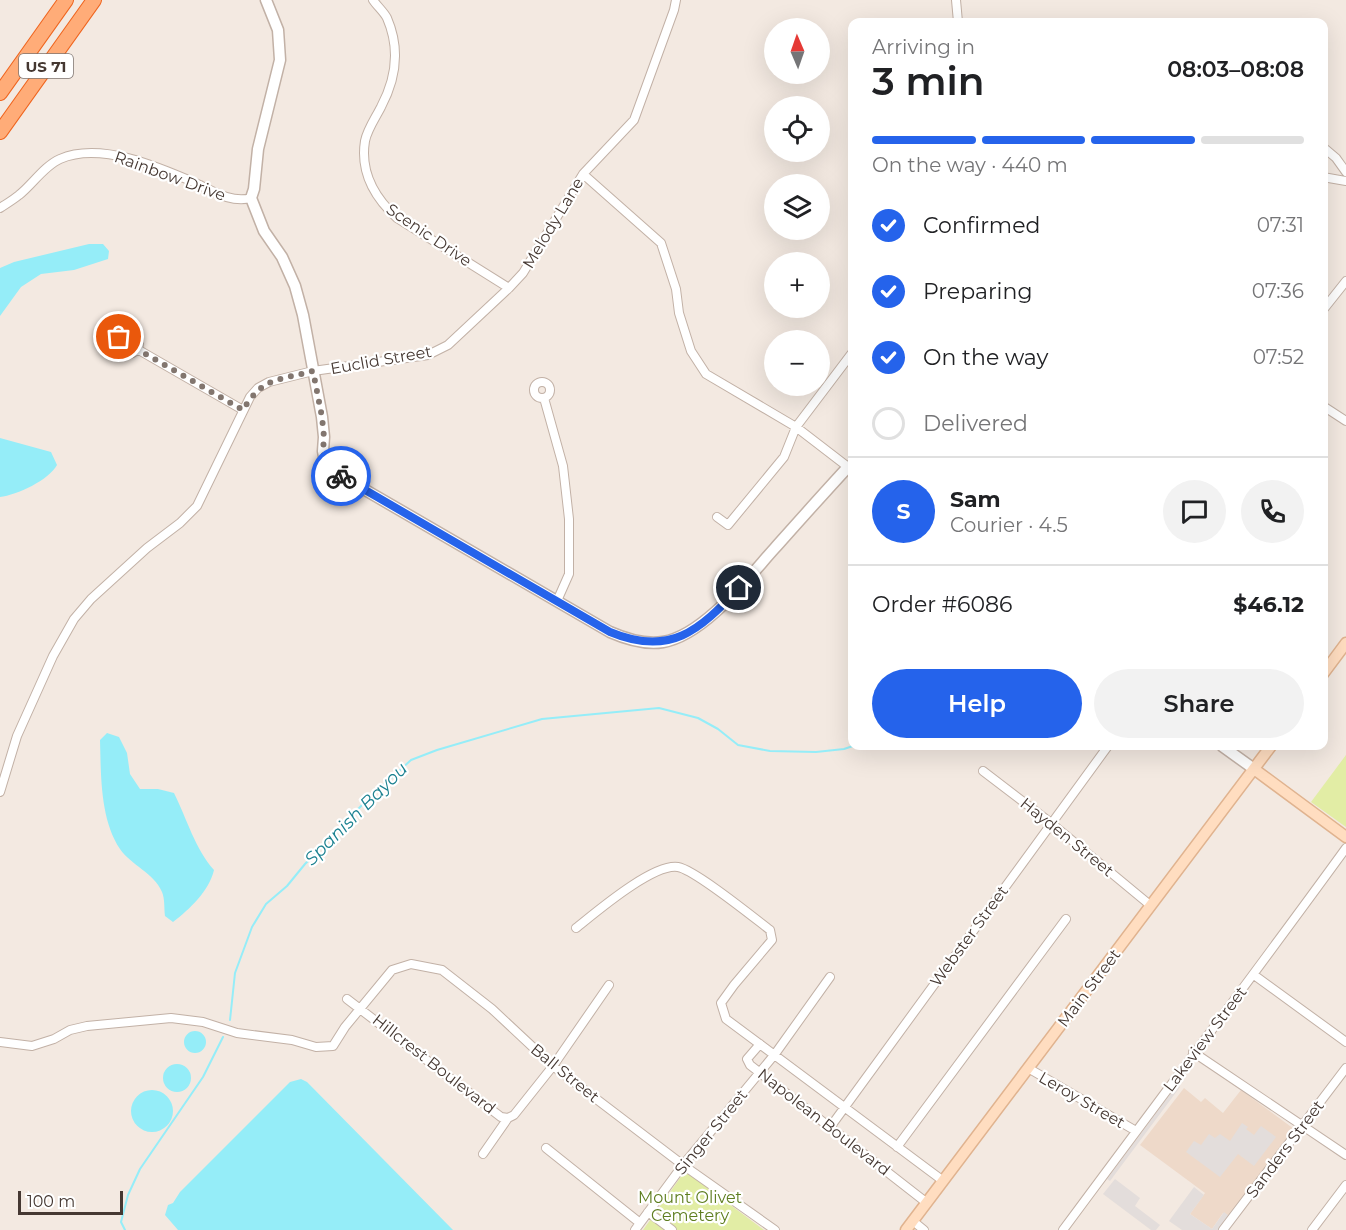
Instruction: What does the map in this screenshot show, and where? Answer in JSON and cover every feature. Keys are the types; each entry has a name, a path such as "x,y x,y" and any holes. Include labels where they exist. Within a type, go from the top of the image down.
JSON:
{"highway":[{"name":"US 71","path":"0,93 66,0"},
{"name":"US 71","path":"0,132 94,0"}],"main road":[{"path":"1328,667 1346,643"},
{"name":"Main Street","path":"910,1226 942,1180 1268,750"},
{"path":"1254,769 1346,837"}],"street":[{"path":"266,0 278,30 280,60 258,149 252,198 264,231 282,257 295,286 303,315 313,371 324,437 325,462 336,473 610,632 627,639 664,642 700,625 723,605 848,471"},
{"name":"Scenic Drive","path":"373,0 386,17 394,44 395,71 389,91 365,139 365,162 370,186 382,204 397,218 509,288"},
{"name":"Melody Lane","path":"509,288 523,273 583,174 634,120 676,0"},
{"path":"956,0 958,18"},
{"path":"1328,151 1346,172"},
{"name":"Rainbow Drive","path":"0,208 18,196 56,161 75,154 94,152 108,153 171,173 224,196 242,200 252,198"},
{"path":"583,174 661,243 676,289 691,351 706,374 796,427 848,467"},
{"path":"1328,178 1346,181"},
{"path":"1328,304 1346,281"},
{"name":"Euclid Street","path":"0,792 17,736 49,665 74,619 91,599 197,506 243,410 258,388 269,382 313,371 428,355 448,345 509,288"},
{"path":"137,349 243,410"},
{"path":"717,517 728,525 784,457 796,427 848,358"},
{"path":"544,398 563,466 569,519 569,574 557,601"},
{"path":"1328,409 1346,421"},
{"name":"Webster Street","path":"831,1126 1105,750"},
{"path":"1228,750 1254,769"},
{"name":"Hayden Street","path":"983,771 1051,823 1150,905"},
{"name":"Lakeview Street","path":"1063,1230 1346,848"},
{"path":"576,928 624,891 659,871 677,867 693,873 770,930 772,940 721,1003 726,1019 760,1044"},
{"path":"897,1146 1066,919"},
{"name":"Ball Street","path":"361,1008 392,970 411,964 442,970 492,1010 553,1066 683,1165 775,1230"},
{"path":"1254,975 1346,1042"},
{"name":"Singer Street","path":"638,1226 683,1165 775,1054 830,977"},
{"path":"483,1154 508,1118 514,1115 553,1066 609,985"},
{"name":"Hillcrest Boulevard","path":"347,999 501,1117 508,1118"},
{"name":"Hillcrest Boulevard","path":"0,1042 32,1046 54,1039 70,1030 87,1026 171,1018 203,1022 237,1033 292,1040 316,1047 333,1046 361,1008"},
{"name":"Napolean Boulevard","path":"927,1203 750,1065 747,1059 760,1044 942,1180"},
{"path":"1193,1052 1346,1155"},
{"name":"Leroy Street","path":"1028,1068 1136,1131"},
{"name":"Sanders Street","path":"1223,1230 1346,1068"},
{"path":"546,1148 638,1226"},
{"path":"1312,1230 1346,1185"},
{"path":"648,1212 672,1230"},
{"path":"910,1226 924,1230"}],"shaded area":[{"path":"1177,1085 1180,1087 1110,1181 1107,1179"},
{"path":"1184,1088 1201,1102 1205,1098 1223,1113 1241,1090 1294,1129 1229,1216 1223,1213 1212,1229 1190,1214 1205,1193 1140,1145"},
{"path":"1242,1123 1254,1135 1261,1126 1276,1137 1254,1166 1238,1154 1220,1177 1186,1152 1194,1141 1201,1145 1209,1134 1215,1138 1220,1134 1230,1141"},
{"path":"1115,1179 1140,1198 1135,1206 1160,1225 1156,1230 1151,1230 1103,1194"},
{"path":"1194,1187 1204,1195 1190,1214 1212,1229 1224,1212 1229,1216 1219,1230 1182,1230 1169,1221"}],"green space":[{"path":"1346,755 1346,827 1311,802"},
{"name":"Mount Olivet Cemetery","path":"685,1171 764,1230 643,1230"}],"water":[{"path":"89,244 103,244 109,251 108,259 74,270 41,274 21,287 0,316 0,268 14,262"},
{"path":"0,438 51,452 57,465 53,471 32,486 0,497"},
{"path":"107,733 119,737 127,753 130,774 140,789 158,789 174,793 196,843 214,870 208,885 198,899 173,922 165,916 164,898 158,885 125,855 113,837 105,811 101,768 100,740"},
{"path":"191,1031 199,1031 206,1038 206,1046 199,1053 191,1053 184,1046 184,1038"},
{"path":"177,1064 187,1068 191,1078 187,1088 177,1092 167,1088 163,1078 167,1068"},
{"path":"301,1079 307,1082 453,1230 178,1230 165,1215 168,1205 173,1203 180,1192 290,1082"},
{"path":"152,1090 160,1091 167,1096 172,1103 172,1119 167,1126 160,1131 152,1132 144,1131 137,1126 132,1119 131,1111 132,1103 137,1096 144,1091"}],"waterway":[{"name":"Spanish Bayou","path":"230,1020 235,973 252,927 266,904 287,886 364,803 411,760 542,719 659,708 698,718 718,729 738,745 770,751 816,752 848,748"},
{"name":"Spanish Bayou","path":"125,1230 121,1222 128,1195 140,1169 203,1077 223,1037"}],"way so far":[{"path":"119,337 117,344 122,352 130,353 137,349 243,410 258,388 269,382 313,371 322,417 325,462 341,476"}],"route":[{"path":"341,476 610,632 627,639 664,642 683,634 700,625 739,588"}]}
